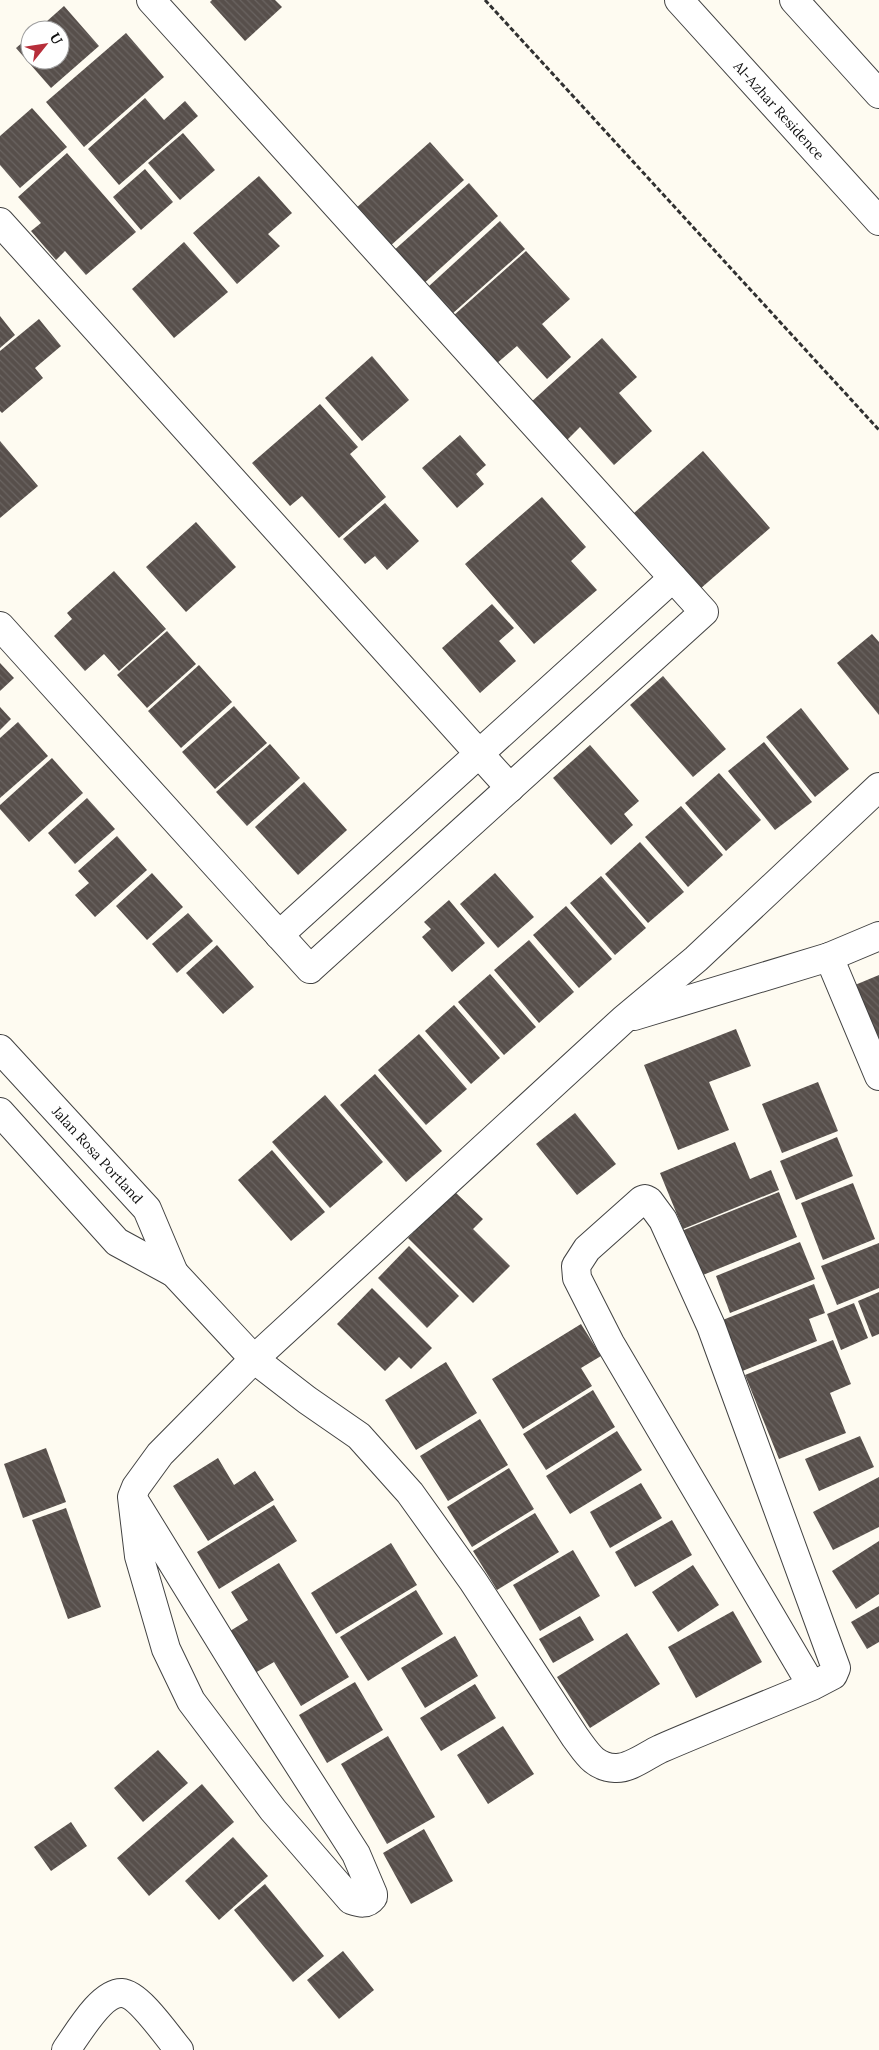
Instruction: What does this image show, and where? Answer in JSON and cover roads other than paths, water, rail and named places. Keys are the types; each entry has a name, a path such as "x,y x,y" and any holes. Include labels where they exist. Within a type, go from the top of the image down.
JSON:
{"street":[{"path":"0,626 310,969 704,612 152,0"},
{"name":"Al-Azhar Residence","path":"680,0 879,221"},
{"path":"794,0 879,94"},
{"path":"0,222 510,788"},
{"path":"279,935 673,578"},
{"path":"132,1497 356,1854 373,1894 369,1901 361,1903 351,1900 273,1810 191,1701 166,1649 139,1556 132,1497 136,1487 160,1454 254,1359 624,1020 696,959 879,787"},
{"path":"624,1020 830,957 879,936"},
{"path":"830,957 879,1076"},
{"name":"Jalan Rosa Portland","path":"0,1049 147,1210 174,1273"},
{"name":"Jalan Rosa Portland","path":"0,1112 117,1242 174,1273 254,1359 307,1400 359,1436 410,1493 473,1581 575,1737 591,1758 601,1766 618,1768 626,1766 659,1749 812,1686 833,1675 836,1668 711,1326 663,1220 649,1201 642,1200 586,1249 576,1266 577,1278 610,1344 812,1686"},
{"path":"66,2050 95,2010 106,1999 122,1993 130,1996 141,2005 179,2050"}]}
